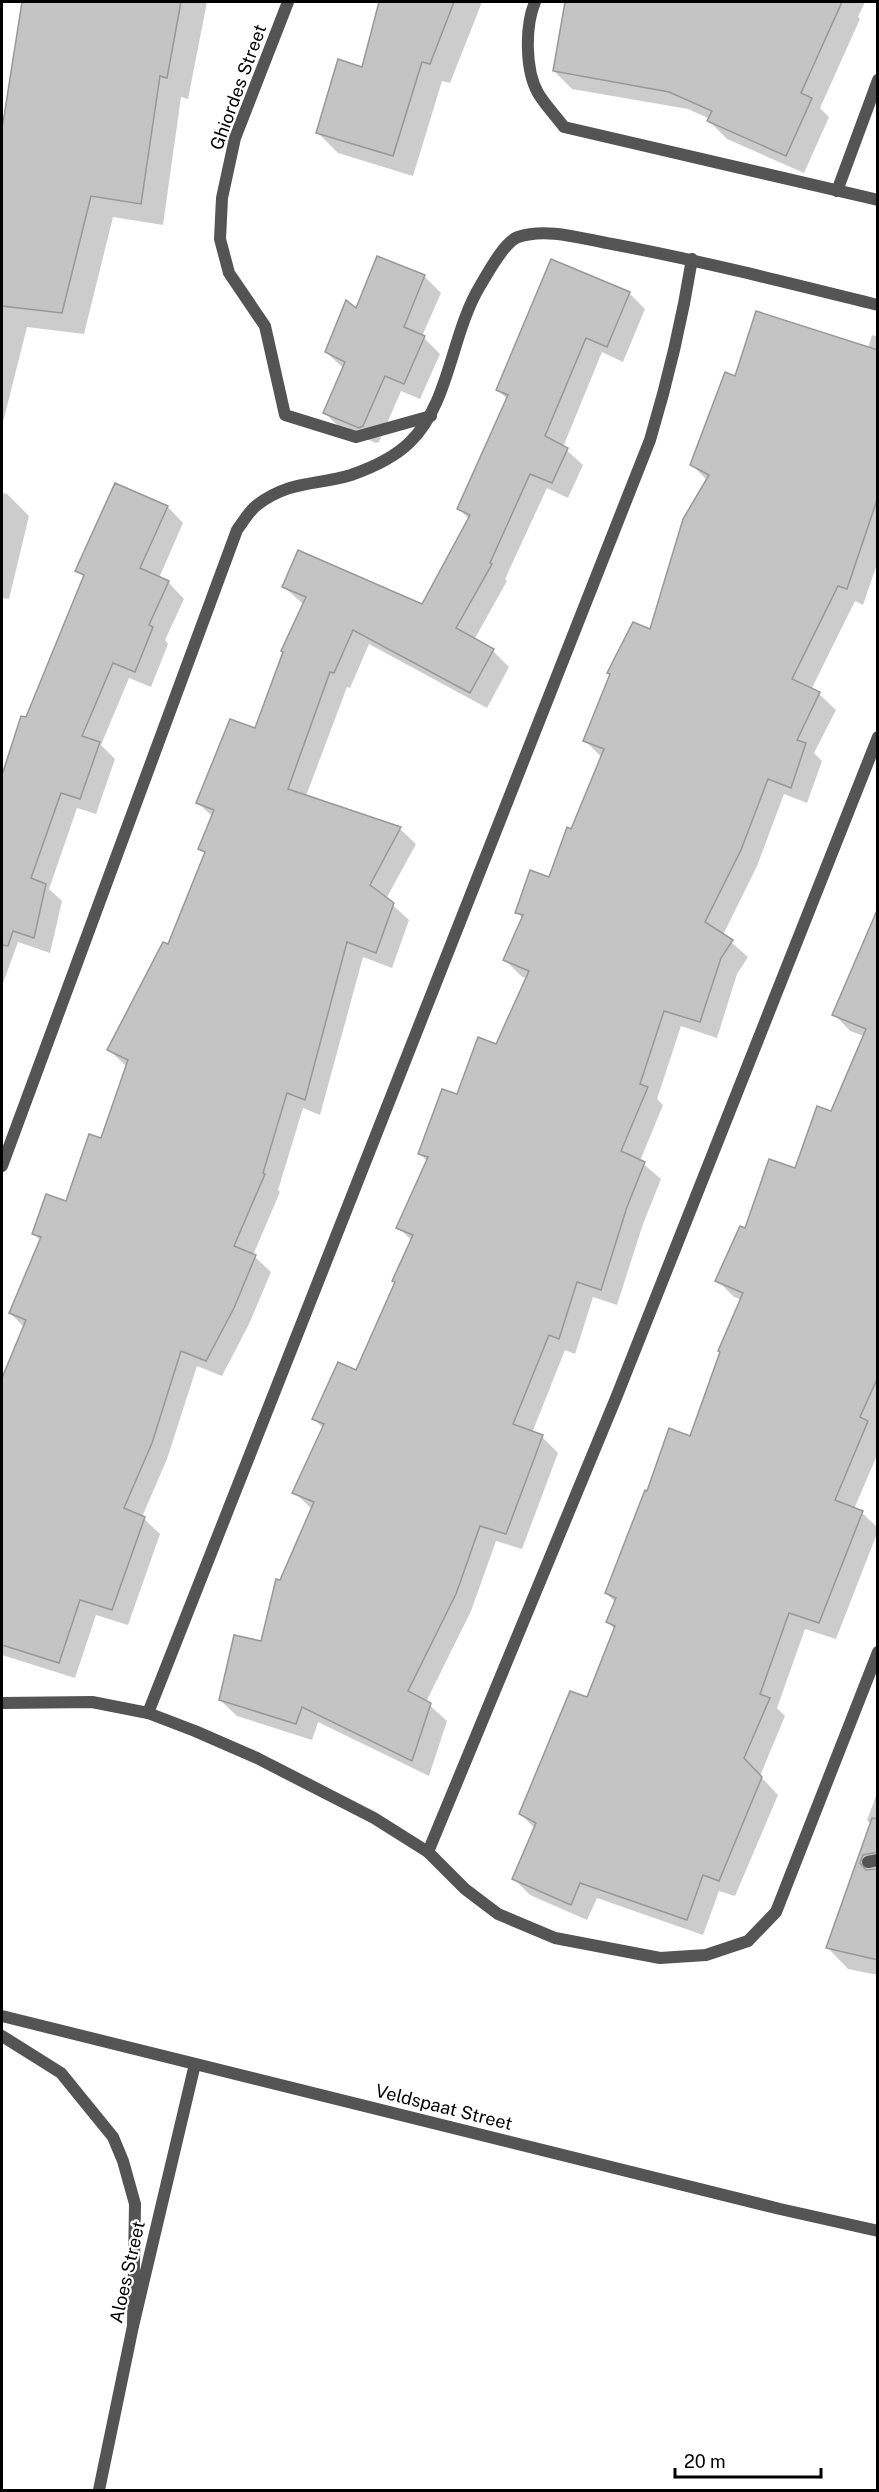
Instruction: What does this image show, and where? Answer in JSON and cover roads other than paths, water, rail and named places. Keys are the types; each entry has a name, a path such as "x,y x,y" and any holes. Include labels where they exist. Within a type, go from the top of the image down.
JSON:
{"street":[{"name":"Ghiordes Street","path":"288,2 235,138 222,198 220,239 229,273 265,326 285,415 356,437 431,416"},
{"path":"535,2 530,13 527,54 537,92 564,127 878,200"},
{"path":"837,191 878,80"},
{"path":"2,1166 237,530 254,507 274,494 302,483 350,475 382,461 409,443 431,416 466,313 498,256 515,238 529,234 556,234 692,259 878,305"},
{"path":"148,1713 650,440 667,385 681,327 692,259"},
{"path":"428,1852 616,1398 878,737"},
{"path":"2,1703 92,1702 148,1713 257,1758 374,1818 428,1852 465,1889 498,1914 555,1938 660,1958 706,1955 748,1941 776,1912 878,1652"},
{"name":"Veldspaat Street","path":"2,2016 780,2209 878,2230"},
{"path":"2,2036 61,2073 113,2137 123,2161 135,2204 133,2326"},
{"name":"Aloes Street","path":"99,2490 133,2326 195,2064"}]}
